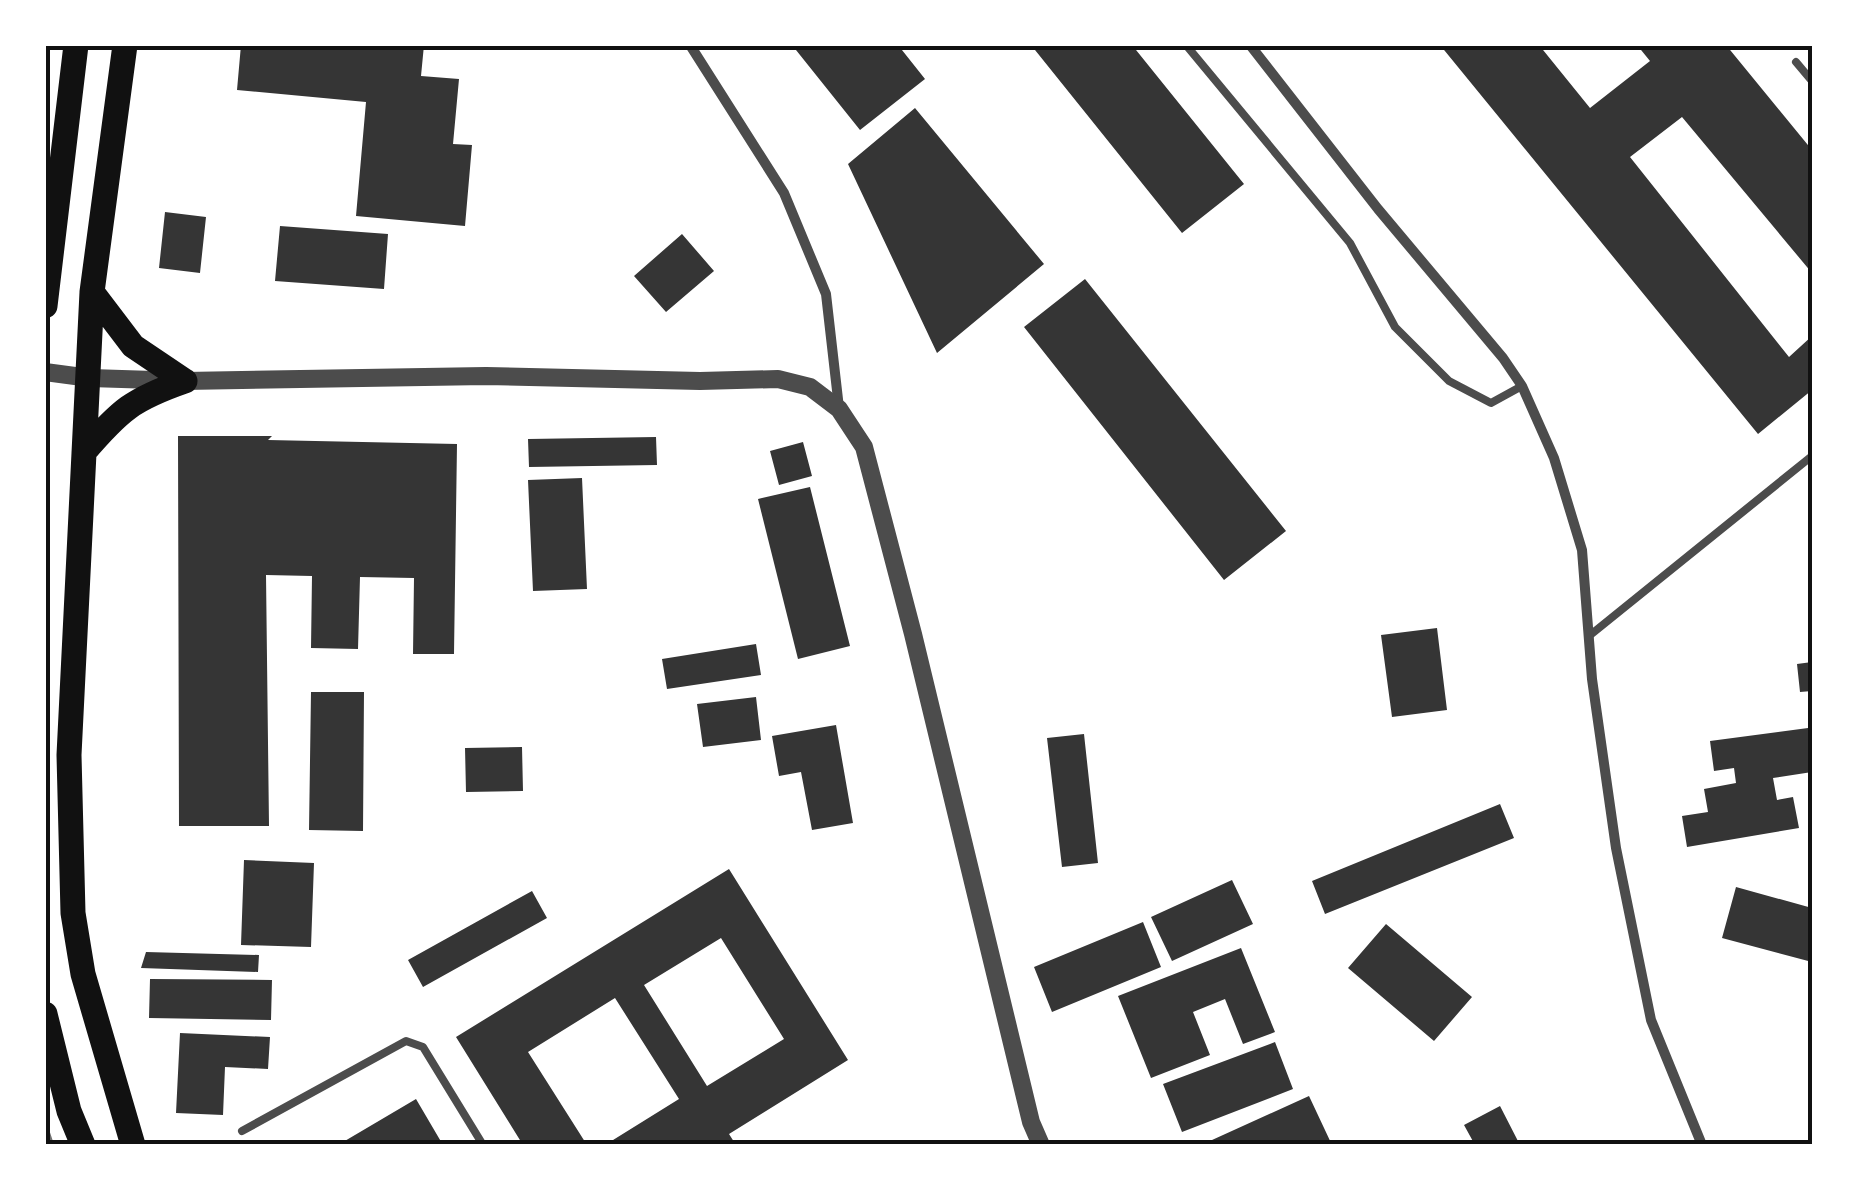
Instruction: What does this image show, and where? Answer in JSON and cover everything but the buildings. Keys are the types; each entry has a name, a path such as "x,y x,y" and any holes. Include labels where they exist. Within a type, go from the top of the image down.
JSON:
{"main road":[{"path":"45,306 76,45"},
{"path":"125,45 92,292 70,754 72,913 83,974 133,1145"},
{"path":"92,292 133,346 185,381"},
{"path":"84,452 111,421 142,396 185,381"},
{"path":"45,1014 70,1112 83,1145"}],"street":[{"path":"690,45 784,193 826,294 839,410"},
{"path":"1250,45 1522,386 1559,471 1582,550 1616,848 1651,1020 1702,1145"},
{"path":"45,372 90,378 185,381 486,376 778,379 810,388 839,410 864,447 914,634 1031,1122 1041,1145"}],"lane":[{"path":"1186,45 1350,243 1396,327 1406,338 1449,381 1492,403 1522,386"},
{"path":"1796,62 1812,82"},
{"path":"1589,636 1812,456"},
{"path":"242,1131 406,1041 423,1047 483,1145"}],"railway":[{"path":"45,1130 50,1145"}]}
